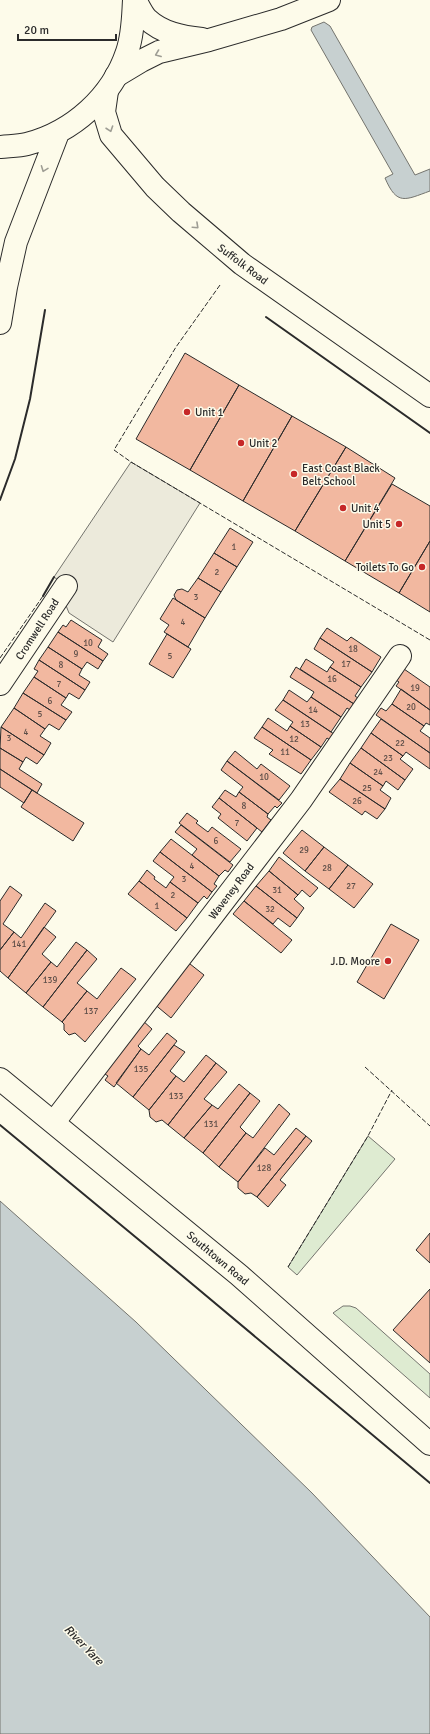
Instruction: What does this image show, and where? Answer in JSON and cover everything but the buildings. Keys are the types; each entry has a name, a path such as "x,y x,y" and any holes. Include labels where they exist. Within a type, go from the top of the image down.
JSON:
{"street":[{"path":"134,0 146,18 158,27 178,36 209,40"},
{"path":"111,84 127,51 133,25 134,0"},
{"path":"0,147 27,144 58,133 85,115 111,84 142,61 159,52 209,40 281,19 329,0"},
{"name":"Suffolk Road","path":"111,84 104,112 111,135 156,187 208,237 242,264 430,396"},
{"path":"0,323 16,242 58,133"},
{"name":"Cromwell Road","path":"0,684 63,590"},
{"name":"Waveney Road","path":"54,1122 301,800 400,656"},
{"name":"Southtown Road","path":"0,1079 239,1275 430,1444"}],"green space":[{"path":"368,1136 395,1159 297,1275 288,1267"},
{"path":"343,1306 356,1308 430,1374 430,1398 333,1313"}],"shaded area":[{"path":"131,462 200,503 113,642 69,613 65,603 73,591 54,577"}],"water":[{"path":"324,22 330,26 415,175 430,169 430,191 414,197 403,198 398,197 389,187 385,178 393,174 311,30 312,27"},
{"name":"River Yare","path":"0,1201 136,1322 312,1493 430,1617 430,1734 0,1734"}],"fence":[{"path":"220,285 176,347 114,450 131,462 430,640"},
{"path":"0,658 43,596"},
{"path":"365,1067 430,1126"},
{"path":"288,1267 368,1136 392,1090"}],"wall":[{"path":"0,500 15,459 30,399 45,310"},
{"path":"266,317 430,433"},
{"path":"43,596 54,577"},
{"path":"0,1125 430,1483"}],"place":[{"name":"Unit 1","path":"187,412"},
{"name":"Unit 2","path":"241,443"},
{"name":"East Coast Black Belt School","path":"294,474"},
{"name":"Unit 4","path":"343,508"},
{"name":"Unit 5","path":"399,524"},
{"name":"Toilets To Go","path":"422,567"},
{"name":"J.D. Moore","path":"388,961"}]}
